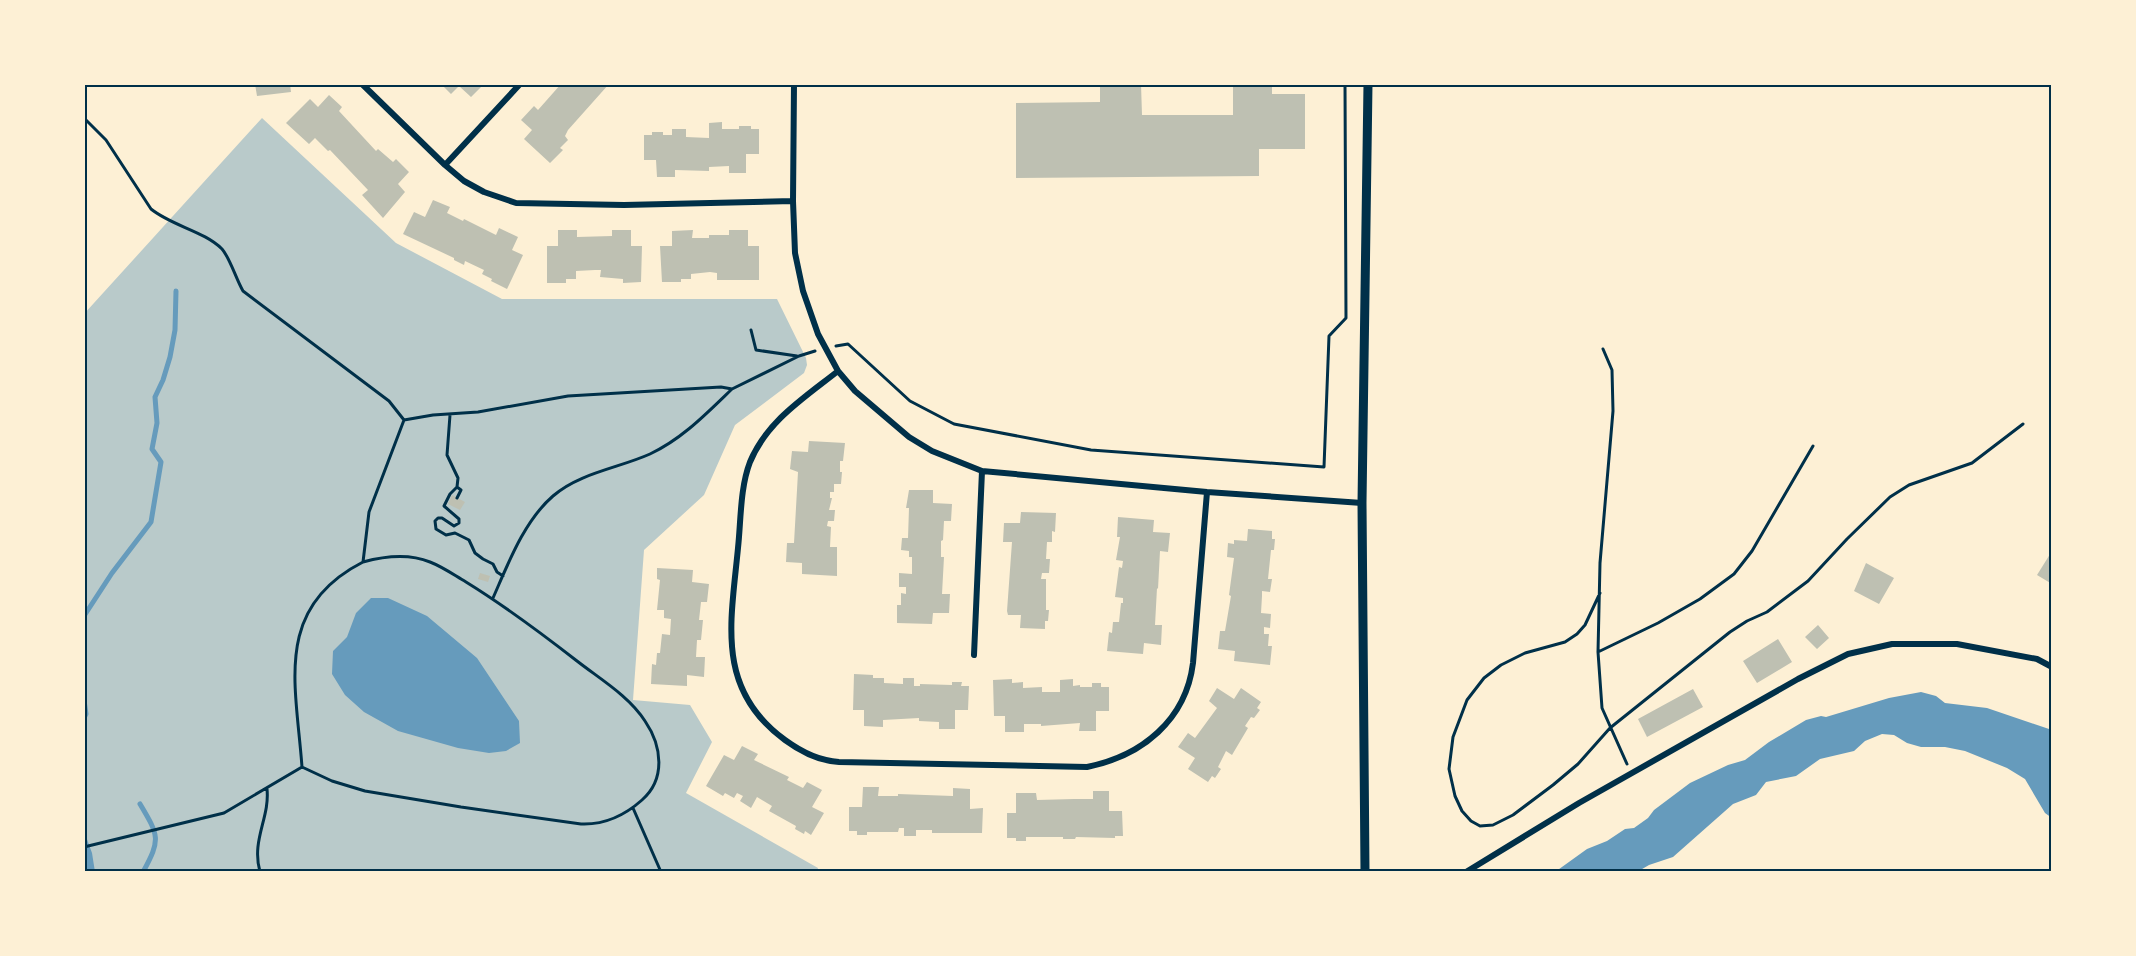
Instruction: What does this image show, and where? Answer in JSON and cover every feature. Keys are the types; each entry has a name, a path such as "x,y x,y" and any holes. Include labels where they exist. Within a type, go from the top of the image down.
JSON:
{"street":[{"path":"362,84 464,181 484,192 516,203 624,205 793,201"},
{"path":"446,165 520,84"},
{"path":"794,84 795,253 803,291 818,334 838,371 855,391 909,437 932,451 982,471 1207,492 1362,503"},
{"path":"1365,872 1362,503 1368,84"},
{"path":"838,371 788,410 774,424 763,438 750,463 744,486 732,613 731,648 734,668 738,682 750,703 761,719 777,734 804,752 818,758 839,762 1087,767 1113,761 1148,741 1177,712 1190,685 1207,492"},
{"path":"974,655 982,471"},
{"path":"1466,872 1579,803 1798,679 1848,654 1870,648 1909,643 1957,644 2037,659 2052,667"}],"path":[{"path":"493,598 531,522 552,496 573,483 650,454 672,442 732,389 799,356 848,344 910,401 954,424 1091,450 1324,467 1329,336 1346,318 1345,84"},
{"path":"84,118 106,140 151,209 161,217 212,241 221,248 227,255 234,276 243,291 389,401 404,420"},
{"path":"751,330 756,350 799,356"},
{"path":"1603,349 1612,370 1613,411 1600,563 1598,652 1602,708 1632,774"},
{"path":"404,420 433,415 478,412 568,396 721,387 732,389"},
{"path":"450,415 447,455 458,478 457,487 450,494 444,506 459,519 459,523 454,526 438,518 435,521 436,529 446,535 455,533 469,540 476,553 483,560 493,564 497,572 503,576"},
{"path":"363,562 369,512 404,420"},
{"path":"1600,594 1585,625 1577,634 1565,642 1525,653 1501,664 1484,678 1467,700 1453,737 1449,769 1455,796 1462,811 1471,821 1480,826 1493,825 1513,815 1578,764 1610,728 1730,632 1767,612 1808,581 1890,497 1908,485 1972,463 2023,424"},
{"path":"1598,652 1700,599 1734,574 1752,551 1813,446"},
{"path":"457,487 461,490 457,498"},
{"path":"389,556 417,558 446,569 493,598 616,691 644,718 654,738 659,768 658,778 649,794 633,808 615,819 597,824 581,824 365,791 332,781 302,767 295,663 301,627 311,606 324,589 363,562 389,556"},
{"path":"84,847 224,813 302,767"},
{"path":"260,872 256,859 257,844 268,800 267,789"},
{"path":"633,808 661,872"}],"shaded area":[{"path":"262,118 396,243 502,299 777,299 806,358 807,365 804,373 735,425 704,495 644,550 633,700 690,705 712,742 686,793 818,868 817,872 84,872 84,314"}],"water":[{"path":"371,598 388,598 427,616 477,658 519,721 520,743 506,751 489,753 458,748 398,731 364,712 345,695 332,674 333,651 347,637 356,613"},
{"path":"1921,692 1936,696 1945,703 1987,708 2052,730 2052,818 2045,813 2025,779 2007,768 1965,751 1945,747 1921,747 1907,743 1894,735 1882,734 1865,741 1854,751 1820,759 1796,776 1766,782 1756,795 1733,804 1673,857 1649,865 1637,872 1555,872 1587,849 1607,841 1625,829 1634,828 1690,783 1728,765 1745,760 1769,742 1806,720 1826,717 1889,698"},
{"path":"84,831 92,853 95,872 85,871"}],"building":[{"path":"255,84 290,84 291,92 257,96"},
{"path":"441,84 484,84 471,97 459,86 451,94"},
{"path":"561,84 609,84 568,130 565,136 568,140 560,148 563,150 550,163 524,139 532,130 521,120 534,106 538,110"},
{"path":"1100,84 1141,84 1142,115 1233,115 1233,84 1272,84 1272,94 1305,94 1305,149 1259,149 1259,176 1016,178 1016,103 1100,102"},
{"path":"329,95 342,107 339,111 376,151 378,149 393,162 396,159 409,172 398,184 405,192 383,218 362,195 368,190 330,150 328,151 315,138 309,144 286,123 310,99 318,107"},
{"path":"722,122 722,129 751,126 751,129 759,129 759,154 746,154 746,173 729,173 729,166 709,167 709,171 675,170 675,177 657,177 656,160 644,160 644,135 663,132 663,135 672,135 672,129 686,129 686,137 709,138 709,123"},
{"path":"433,200 450,207 447,213 463,221 464,219 496,235 499,228 518,237 512,250 523,255 507,289 482,274 484,270 465,261 464,265 403,234 414,212 425,217"},
{"path":"558,230 577,230 577,237 612,236 612,230 631,230 631,246 642,246 641,282 623,283 623,279 600,277 601,270 595,270 576,271 576,279 566,279 566,283 547,283 547,246 558,246"},
{"path":"693,230 692,238 729,235 729,230 748,230 748,246 759,246 759,280 717,280 717,273 710,272 691,274 691,279 681,279 681,282 662,282 660,246 672,246 672,231"},
{"path":"809,441 845,443 843,461 840,461 841,484 834,484 834,492 830,492 830,498 832,498 829,510 835,510 834,521 828,521 827,526 831,527 830,547 837,547 837,576 802,574 802,563 786,562 787,543 794,543 798,472 790,469 792,451 808,452"},
{"path":"909,490 933,490 933,503 952,504 951,521 944,521 943,540 941,541 941,557 944,557 942,594 950,594 949,613 933,613 932,624 897,623 897,605 901,605 901,593 906,594 906,587 899,587 899,573 912,574 912,557 909,557 909,551 901,550 902,538 908,538 909,508 906,508"},
{"path":"452,495 465,502 460,510 448,504"},
{"path":"1021,512 1056,513 1052,542 1047,542 1046,559 1050,559 1049,573 1042,573 1041,579 1046,579 1046,610 1049,610 1045,629 1020,628 1021,615 1008,615 1007,611 1012,542 1003,542 1004,523 1020,523"},
{"path":"1118,517 1154,520 1153,532 1170,533 1168,552 1160,551 1157,588 1155,625 1162,625 1161,645 1144,643 1143,654 1107,651 1109,632 1112,633 1113,622 1119,622 1121,603 1123,603 1123,598 1115,597 1119,567 1122,568 1123,561 1116,560 1120,537 1117,537"},
{"path":"1248,529 1272,531 1272,539 1275,539 1274,550 1271,550 1268,579 1272,579 1270,592 1262,591 1261,613 1271,614 1270,628 1264,627 1264,634 1269,634 1268,646 1272,646 1270,665 1234,661 1235,651 1218,649 1220,631 1225,631 1231,596 1229,595 1234,558 1227,557 1228,543 1234,544 1234,540 1247,541"},
{"path":"2052,551 2052,584 2037,575"},
{"path":"1866,563 1894,578 1879,604 1854,591"},
{"path":"657,568 693,570 692,582 709,584 707,602 701,602 699,620 703,620 701,640 697,640 696,657 705,657 704,677 687,675 687,686 651,684 652,664 656,665 657,653 660,653 662,634 670,635 671,619 664,618 664,610 657,610 660,580 657,579"},
{"path":"480,573 490,576 488,582 478,579"},
{"path":"1818,625 1829,638 1817,649 1805,637"},
{"path":"1778,639 1792,662 1757,683 1743,661"},
{"path":"854,674 884,678 884,683 903,684 903,678 914,678 914,686 920,686 920,684 952,685 952,682 962,682 961,686 969,686 968,710 955,710 955,729 939,729 939,722 919,721 919,718 883,720 883,727 864,726 864,710 853,710"},
{"path":"1012,679 1012,683 1023,682 1023,688 1042,687 1042,692 1060,692 1060,680 1073,679 1073,686 1080,685 1080,687 1092,687 1092,683 1101,683 1101,687 1109,687 1109,711 1096,711 1096,731 1079,731 1080,723 1041,726 1041,724 1024,724 1024,732 1005,732 1005,716 994,716 993,680"},
{"path":"1217,688 1234,699 1241,688 1261,702 1257,708 1260,710 1245,726 1248,728 1232,755 1226,751 1218,767 1221,769 1215,778 1212,776 1208,782 1188,769 1195,758 1178,747 1188,733 1195,738 1217,708 1209,701"},
{"path":"1693,689 1703,707 1647,737 1638,719"},
{"path":"742,746 758,754 754,760 789,777 787,780 803,788 807,782 822,790 812,807 824,813 811,835 795,829 796,826 769,811 772,806 757,797 751,808 740,801 743,796 737,793 734,798 725,793 723,796 706,786 724,755 734,760"},
{"path":"863,787 879,787 878,796 898,796 898,794 953,796 953,788 970,789 970,809 983,808 982,833 932,833 932,830 916,830 916,836 904,836 904,828 899,828 898,832 867,832 867,835 857,835 857,831 849,831 849,807 862,807"},
{"path":"1093,791 1109,791 1109,811 1122,811 1123,836 1115,836 1115,838 1076,837 1075,839 1026,837 1026,841 1007,838 1007,813 1016,813 1016,793 1036,793 1037,800 1093,799"}],"waterway":[{"path":"84,616 112,573 151,522 161,462 152,449 157,423 155,397 170,357 175,330 176,291"},
{"path":"84,700 86,714 84,718"},
{"path":"140,804 151,823 155,838 153,852 143,872"}]}
